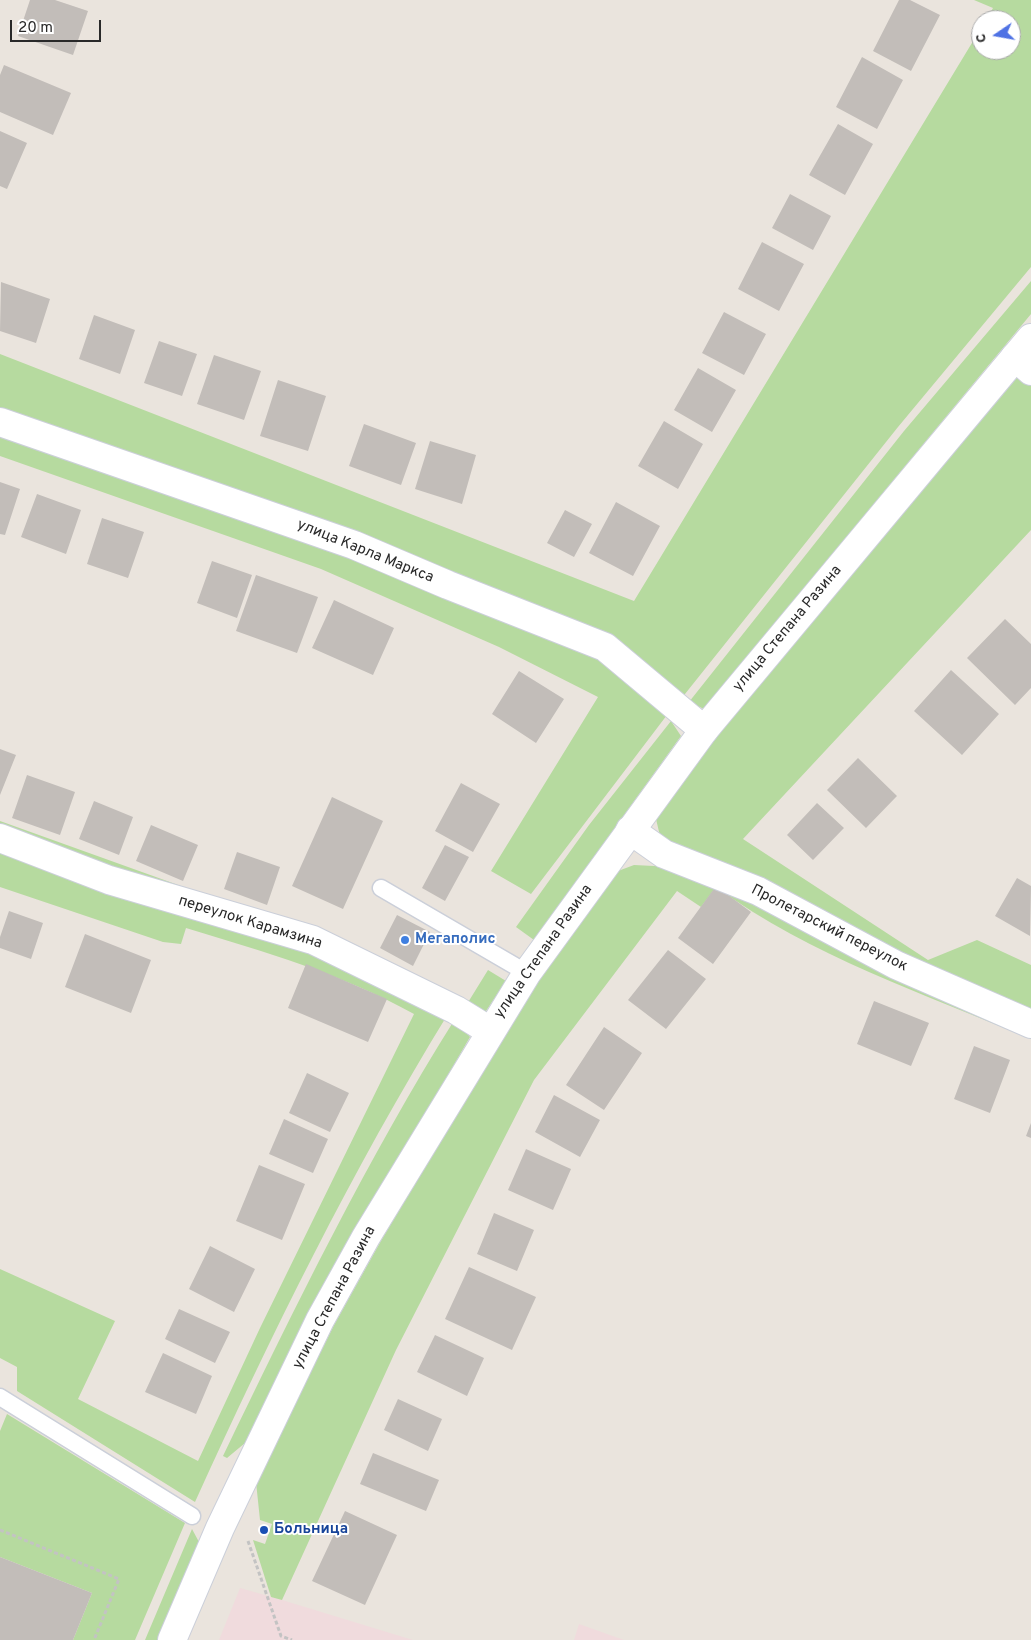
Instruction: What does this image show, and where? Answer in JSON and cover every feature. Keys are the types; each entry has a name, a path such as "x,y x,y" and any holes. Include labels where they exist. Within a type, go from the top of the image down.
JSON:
{"street":[{"name":"улица Степана Разина","path":"172,1640 220,1528 320,1320 366,1237 490,1032 528,973 704,730 1026,355"},
{"name":"улица Карла Маркса","path":"0,422 354,545 448,585 605,647 704,730"},
{"name":"Пролетарский переулок","path":"630,830 664,854 758,890 896,965 1031,1024"},
{"name":"переулок Карамзина","path":"0,838 109,880 313,940 456,1010 490,1032"}],"lane":[{"path":"381,888 528,973"},
{"path":"0,1397 192,1516"}],"path":[{"path":"0,1530 119,1578 94,1640"},
{"path":"248,1540 281,1636 292,1640"}],"shaded area":[{"path":"240,1588 282,1600 413,1640 219,1640"},
{"path":"579,1624 624,1640 574,1640"}],"green space":[{"path":"974,0 1031,0 1031,267 898,427 681,699 608,643 0,418 0,354 634,601 971,45 971,60 1021,60 1021,10 992,10 993,8"},
{"path":"1031,281 1031,314 704,709 689,702 904,431"},
{"path":"1019,375 1031,382 1031,530 743,839 928,960 977,940 1031,965 1031,1016 675,852 660,836 656,819 714,738"},
{"path":"0,426 601,651 667,715 531,894 491,871 598,697 499,647 321,569 0,456"},
{"path":"671,721 681,736 534,940 516,927 589,825"},
{"path":"0,821 270,918 273,913 407,977 0,834"},
{"path":"0,845 310,946 448,1014 379,1133 314,1254 253,1377 195,1502 17,1391 17,1367 0,1358 0,1269 115,1321 78,1399 198,1461 260,1328 414,1014 359,987 303,965 216,937 186,928 181,944 163,942 0,887"},
{"path":"634,865 674,867 1031,1030 1031,1039 829,954 790,934 716,887 701,907 677,891 534,1080 396,1350 282,1600 271,1597 253,1540 265,1544 272,1524 260,1520 256,1482 334,1325 382,1239 503,1037 540,979 618,871"},
{"path":"488,970 506,981 484,1014 467,1004"},
{"path":"455,1019 470,1037 360,1227 251,1438 227,1458 223,1456 333,1234 392,1125"},
{"path":"7,1414 185,1523 135,1640 73,1640 92,1593 0,1557 0,1431"},
{"path":"192,1529 199,1542 157,1640 145,1640"}],"building":[{"path":"30,0 55,0 88,11 73,55 18,36"},
{"path":"899,0 910,0 940,15 911,71 873,51"},
{"path":"862,57 903,80 877,129 836,107"},
{"path":"4,65 71,93 53,135 0,112 0,75"},
{"path":"838,124 873,144 845,195 809,175"},
{"path":"0,131 27,143 7,189 0,186"},
{"path":"790,194 831,216 813,250 772,228"},
{"path":"762,242 804,264 779,311 738,289"},
{"path":"1,282 50,299 36,343 0,331"},
{"path":"724,312 766,334 744,375 702,353"},
{"path":"94,315 135,330 120,374 79,359"},
{"path":"159,341 197,354 182,396 144,383"},
{"path":"214,355 261,371 244,420 197,404"},
{"path":"698,368 736,390 712,432 674,410"},
{"path":"278,380 326,396 308,451 260,436"},
{"path":"664,421 703,444 678,489 638,466"},
{"path":"364,424 416,443 401,485 349,466"},
{"path":"430,441 476,455 462,504 415,489"},
{"path":"0,482 20,489 5,535 0,534"},
{"path":"37,494 81,510 66,554 21,537"},
{"path":"616,502 660,526 633,576 589,553"},
{"path":"565,510 592,524 574,557 547,543"},
{"path":"102,518 144,532 128,578 87,564"},
{"path":"212,561 252,575 237,618 197,603"},
{"path":"256,575 318,597 297,653 236,631"},
{"path":"334,600 394,628 373,675 312,648"},
{"path":"1005,619 1031,644 1031,688 1015,705 967,658"},
{"path":"951,670 999,714 962,755 914,711"},
{"path":"519,671 564,699 536,743 492,714"},
{"path":"0,749 16,755 0,795"},
{"path":"858,758 897,796 866,828 827,790"},
{"path":"27,775 75,792 60,835 12,818"},
{"path":"461,783 500,804 473,852 435,831"},
{"path":"332,797 383,821 343,909 292,886"},
{"path":"94,801 133,817 119,855 79,839"},
{"path":"817,803 844,828 813,860 787,835"},
{"path":"151,825 198,845 183,881 136,861"},
{"path":"445,845 469,857 445,901 422,888"},
{"path":"237,852 280,867 267,905 224,889"},
{"path":"1017,878 1031,886 1030,936 995,916"},
{"path":"716,886 751,912 713,964 678,938"},
{"path":"9,911 43,923 31,959 0,948 0,937"},
{"path":"397,915 430,932 413,966 380,948"},
{"path":"85,934 151,960 131,1013 65,987"},
{"path":"668,950 706,979 666,1029 628,1000"},
{"path":"306,964 387,999 368,1042 288,1008"},
{"path":"874,1001 929,1023 911,1066 857,1044"},
{"path":"604,1027 642,1053 604,1110 566,1085"},
{"path":"974,1046 1010,1060 990,1113 954,1099"},
{"path":"307,1073 349,1093 330,1132 289,1113"},
{"path":"554,1095 600,1120 580,1157 535,1132"},
{"path":"284,1119 328,1139 313,1173 269,1154"},
{"path":"1031,1123 1031,1138 1026,1136"},
{"path":"526,1149 571,1169 553,1210 508,1190"},
{"path":"259,1165 305,1184 282,1240 236,1221"},
{"path":"494,1213 534,1230 517,1271 477,1254"},
{"path":"210,1246 255,1269 234,1312 189,1289"},
{"path":"469,1267 536,1297 512,1350 445,1319"},
{"path":"179,1309 230,1332 215,1363 165,1339"},
{"path":"435,1335 484,1358 467,1396 417,1372"},
{"path":"163,1353 212,1376 196,1414 145,1392"},
{"path":"398,1399 442,1419 428,1451 384,1430"},
{"path":"373,1453 439,1480 426,1511 360,1484"},
{"path":"345,1511 397,1535 365,1605 312,1581"},
{"path":"0,1557 92,1593 73,1640 0,1640"}],"place":[{"name":"Мегаполис","path":"405,940"},
{"name":"Больница","path":"264,1530"}]}
